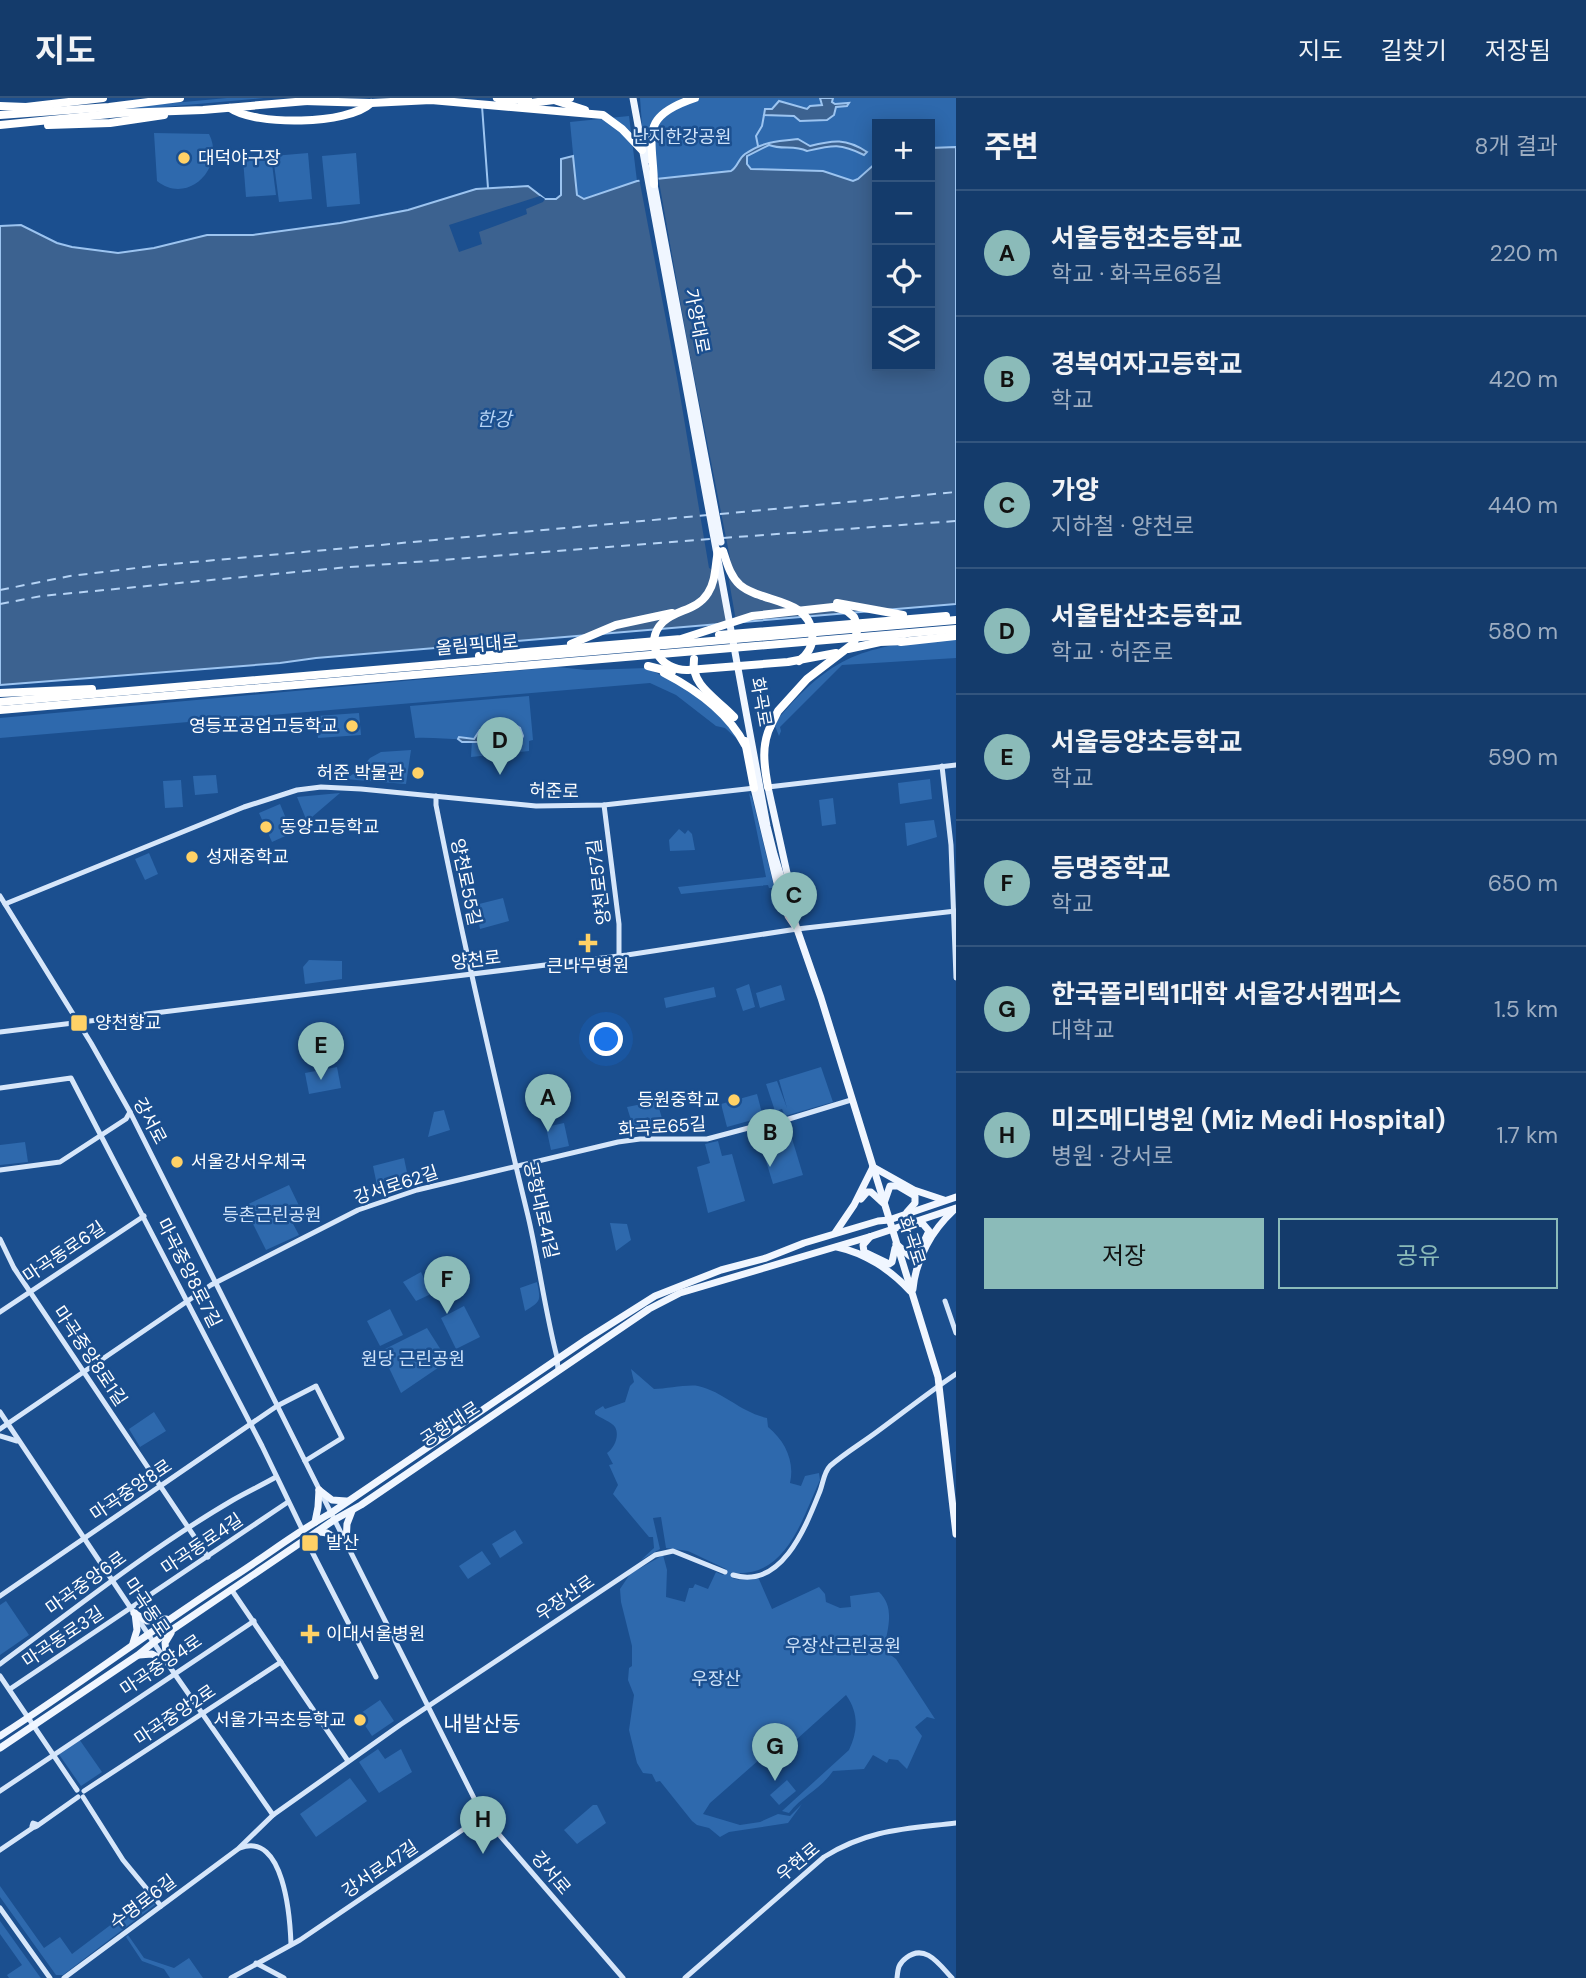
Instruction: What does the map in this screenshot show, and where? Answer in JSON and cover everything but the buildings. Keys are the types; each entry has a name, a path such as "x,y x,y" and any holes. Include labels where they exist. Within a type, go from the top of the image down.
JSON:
{"highway":[{"path":"0,106 26,107 103,98"},
{"path":"0,115 109,102 179,98"},
{"path":"0,126 120,113 203,110 337,98"},
{"path":"494,102 535,98"},
{"path":"551,98 603,116 622,129 642,150"},
{"path":"304,101 494,102 570,98"},
{"path":"654,184 650,138 657,122 669,108 685,98"},
{"path":"669,108 695,98"},
{"path":"494,102 603,116"},
{"path":"230,108 240,114 307,120 345,116 370,103"},
{"path":"14,114 26,107"},
{"path":"0,126 110,123 203,110"},
{"path":"720,551 740,585 803,613 808,619 813,639 807,654 785,666 704,671 677,670 667,666 656,652 655,640 661,624 702,601 712,587 720,551"},
{"path":"776,600 801,604 847,604 905,615 956,618"},
{"path":"462,662 480,655 681,639 752,615 842,608 850,613 856,622 857,638 850,648 818,669 778,711 770,727 763,756 768,787"},
{"path":"548,649 583,641 616,625 688,610"},
{"path":"719,635 938,616"},
{"name":"올림픽대로","path":"0,702 623,650 956,618"},
{"name":"올림픽대로","path":"0,713 30,708 484,668 956,629"},
{"path":"770,727 804,687 827,667 853,653 904,641 956,636"},
{"path":"615,659 686,674 807,659 867,644 904,641"},
{"path":"694,659 697,680 739,723 754,788"},
{"path":"648,666 687,686 727,717 745,745"},
{"path":"0,693 94,689 120,692"}],"main road":[{"name":"가양대로","path":"635,98 642,150 720,551"},
{"name":"가양대로","path":"635,98 654,184 720,551"},
{"name":"화곡로","path":"720,551 764,812 797,929 939,1385 956,1534"},
{"name":"화곡로","path":"768,787 791,891 791,909"},
{"path":"754,788 765,839 788,916 797,929"},
{"path":"833,1235 854,1205 873,1167 914,1190 945,1200"},
{"path":"865,1225 855,1220 853,1214 864,1194 871,1192 884,1204 890,1186 898,1186 915,1196 915,1203 906,1214"},
{"name":"공항대로","path":"0,1748 138,1655 168,1619 314,1522 352,1510 649,1308 680,1293 872,1236 906,1214 956,1197"},
{"path":"912,1294 914,1278 924,1250 936,1229 956,1208"},
{"name":"공항대로","path":"0,1736 132,1644 172,1630 319,1532 332,1516 351,1500 587,1339 669,1289 720,1270 766,1258 788,1248 865,1225 911,1222 956,1208"},
{"path":"872,1236 863,1245 864,1252 884,1263 892,1262 896,1244 910,1256 918,1254 929,1231 923,1224 911,1222"},
{"path":"836,1246 886,1269 912,1294"},
{"path":"319,1490 334,1500 351,1500"},
{"path":"314,1522 319,1490"},
{"path":"319,1532 346,1543 347,1524 352,1510"},
{"path":"133,1611 142,1619 152,1622 168,1619"},
{"path":"132,1644 137,1630 133,1611"},
{"path":"167,1662 165,1643 172,1630"},
{"path":"138,1655 152,1654 167,1662"}],"street":[{"name":"허준로","path":"5,904 281,793 321,787 414,792 536,806 604,805 956,765"},
{"path":"942,766 951,845 956,978"},
{"name":"양천로55길","path":"436,796 457,915 473,974"},
{"name":"양천로57길","path":"604,805 619,924 620,955"},
{"name":"강서로","path":"0,896 130,1112 483,1816 622,1978"},
{"name":"양천로","path":"0,1032 473,974 797,929 955,912"},
{"name":"공항대로41길","path":"473,974 508,1126 514,1165 538,1257 558,1370"},
{"name":"마곡중앙8로7길","path":"0,1088 71,1078 251,1424"},
{"name":"화곡로65길","path":"514,1165 640,1139 710,1138 779,1122 851,1100"},
{"path":"0,1170 60,1162 126,1119 130,1112"},
{"name":"강서로62길","path":"0,1429 216,1282 358,1210 416,1190 514,1165"},
{"name":"마곡동로6길","path":"0,1312 144,1216"},
{"name":"마곡중앙8로1길","path":"0,1238 14,1268 162,1486"},
{"path":"945,1301 956,1333"},
{"path":"733,1574 742,1577 754,1576 776,1566 792,1551 827,1469 956,1374"},
{"path":"277,1406 316,1386 342,1438 305,1461"},
{"name":"마곡중앙8로","path":"0,1596 277,1406"},
{"name":"마곡동로","path":"0,1412 174,1673 273,1815"},
{"path":"251,1424 302,1530"},
{"path":"0,1436 18,1441"},
{"name":"마곡중앙6로","path":"0,1664 112,1581 190,1528 233,1500 276,1477"},
{"path":"162,1486 208,1557"},
{"name":"마곡동로4길","path":"133,1611 288,1502"},
{"path":"306,1540 376,1677"},
{"name":"우장산로","path":"428,1706 655,1555 673,1551 724,1572"},
{"path":"232,1589 348,1761"},
{"name":"마곡동로3길","path":"10,1689 133,1611"},
{"name":"마곡중앙4로","path":"0,1791 254,1621"},
{"name":"마곡중앙2로","path":"0,1850 281,1662"},
{"path":"0,1676 122,1860 161,1906"},
{"name":"수명로6길","path":"64,1978 238,1849 273,1815 428,1706"},
{"name":"강서로47길","path":"231,1978 291,1944 483,1816"},
{"name":"우현로","path":"685,1978 824,1857 842,1846 877,1833 956,1823"},
{"path":"238,1849 254,1845 263,1849 278,1867 282,1878 291,1944"},
{"path":"0,1908 50,1978"},
{"path":"897,1978 902,1961 912,1953 924,1952 952,1978"},
{"path":"256,1963 284,1978"}],"green space":[{"path":"227,98 264,98 120,111 119,108"},
{"name":"난지한강공원","path":"640,98 956,98 956,147 935,148 935,119 872,119 872,166 853,181 823,171 751,169 646,181"},
{"path":"629,116 637,181 584,199 577,195 570,122"},
{"name":"대덕야구장","path":"154,133 209,134 213,147 212,159 201,179 192,186 181,189 169,188 157,181"},
{"path":"308,153 312,199 279,202 273,156"},
{"path":"356,153 360,204 327,207 322,156"},
{"path":"271,156 276,195 246,197 243,159"},
{"path":"956,637 956,658 842,665 780,727 779,736 775,726 778,719 818,678 837,665 877,649"},
{"path":"557,667 587,670 647,668 686,688 726,719 738,735 737,739 676,695 650,683 0,738 0,718"},
{"path":"529,696 533,740 529,741 529,751 471,757 472,739 415,738 410,706"},
{"path":"359,713 361,735 318,738 316,716"},
{"path":"411,750 406,784 344,779 359,771 370,758 381,752"},
{"path":"216,775 218,793 195,795 193,776"},
{"path":"930,779 932,799 900,804 898,783"},
{"path":"181,780 183,807 165,808 163,781"},
{"path":"340,793 306,819 297,797"},
{"path":"749,793 778,902 775,906 771,902 774,888 769,888 768,885 681,894 678,887 766,877"},
{"path":"833,798 836,824 822,826 819,800"},
{"path":"280,804 292,833 272,842 259,813"},
{"path":"934,820 937,837 907,846 905,823"},
{"path":"679,829 685,834 688,830 692,834 695,850 670,851 669,840"},
{"path":"149,853 158,874 145,880 135,859"},
{"path":"503,898 509,921 480,929 475,905"},
{"path":"309,960 342,961 342,979 305,984 303,967"},
{"path":"749,984 755,1007 743,1011 736,989"},
{"path":"781,985 785,1000 760,1008 756,993"},
{"path":"714,987 716,997 666,1008 664,998"},
{"path":"337,1067 341,1088 309,1094 305,1073"},
{"path":"821,1067 833,1102 785,1116 782,1109 775,1111 766,1084 777,1081 787,1108 779,1080"},
{"path":"757,1094 763,1117 727,1127 721,1104"},
{"path":"657,1101 665,1129 634,1130 627,1107"},
{"path":"444,1110 450,1130 428,1137 434,1112"},
{"path":"564,1123 569,1146 551,1150 546,1127"},
{"path":"790,1132 803,1175 773,1184 760,1141"},
{"path":"718,1141 722,1156 732,1154 745,1201 708,1213 697,1167 710,1163 705,1144"},
{"path":"25,1142 28,1162 0,1165 0,1145"},
{"path":"404,1158 409,1182 378,1190 373,1166"},
{"name":"등촌근린공원","path":"289,1185 304,1216 292,1222 299,1235 266,1250 244,1206"},
{"path":"610,1223 627,1224 631,1240 616,1251"},
{"path":"421,1272 431,1294 416,1301 403,1282"},
{"path":"537,1282 539,1300 525,1311 520,1288"},
{"path":"464,1306 480,1337 456,1349 441,1318"},
{"path":"390,1309 403,1335 380,1346 367,1321"},
{"name":"원당 근린공원","path":"427,1328 448,1361 401,1393 381,1351"},
{"path":"631,1369 654,1389 698,1386 767,1418 768,1427 779,1439 790,1459 790,1483 801,1486 805,1476 819,1473 820,1480 799,1528 780,1556 767,1566 752,1572 734,1573 732,1578 740,1580 758,1577 772,1609 819,1587 825,1594 826,1602 840,1608 851,1607 850,1596 879,1592 889,1612 884,1650 896,1659 935,1719 927,1717 915,1727 922,1736 907,1769 898,1760 889,1759 887,1763 873,1755 864,1769 833,1771 789,1813 782,1811 849,1750 856,1722 846,1695 787,1748 780,1740 773,1741 761,1752 760,1759 710,1803 703,1814 740,1825 760,1822 778,1814 790,1816 802,1804 788,1823 729,1832 720,1837 709,1828 692,1821 660,1781 656,1782 652,1774 643,1773 637,1763 629,1730 634,1695 628,1680 629,1668 632,1666 632,1646 620,1589 630,1574 663,1555 667,1570 666,1597 685,1602 689,1588 693,1588 695,1584 708,1589 716,1572 723,1575 726,1569 688,1551 666,1548 661,1517 653,1518 660,1549 641,1560 654,1548 653,1537 649,1537 613,1494 618,1485 607,1453 616,1442 617,1434 611,1423 595,1414 595,1411 603,1406 605,1409 625,1402 634,1382"},
{"path":"154,1412 166,1431 140,1447 129,1429"},
{"path":"515,1530 523,1543 500,1558 492,1544"},
{"path":"482,1551 491,1564 468,1579 459,1566"},
{"path":"6,1601 29,1635 0,1655 0,1605"},
{"path":"380,1700 394,1721 372,1736 358,1715"},
{"path":"79,1739 102,1772 81,1786 58,1753"},
{"path":"378,1749 385,1759 401,1749 412,1772 379,1793 359,1762"},
{"path":"350,1778 367,1801 316,1837 300,1814"},
{"path":"787,1780 796,1791 779,1805 770,1795"},
{"path":"593,1805 597,1805 606,1823 577,1844 564,1830"},
{"path":"0,1886 44,1948 60,1937 72,1954 149,1896 155,1905 63,1975 56,1975 0,1897"},
{"path":"0,1921 41,1978 9,1978 7,1975 22,1965 0,1934"},
{"path":"128,1935 144,1958 174,1968 189,1958 203,1978 170,1978 164,1969 142,1961 126,1937"}],"water":[{"path":"820,98 833,98 832,102 835,104 849,103 847,106 836,107 834,115 827,120 800,121 794,116 764,115 765,109 772,109 779,101 807,109 810,106 822,105"},
{"name":"한강","path":"798,139 810,146 846,142 867,152 864,155 836,146 807,151 769,145 747,156 747,164 751,169 823,171 853,181 872,166 872,371 935,371 935,148 956,147 956,604 0,685 0,226 21,225 57,243 118,253 154,248 207,235 253,235 340,223 408,210 476,189 528,186 545,199 556,199 561,195 561,159 573,156 577,195 584,199 637,181 731,171 751,150 776,141"},
{"path":"514,724 520,728 523,736 518,748 486,748 478,742 462,742 458,739 474,739 480,730"}],"pier":[{"path":"658,176 731,563 727,569 737,627 728,628 717,572 709,568 678,383 639,178"},
{"path":"540,196 545,199 543,202 526,209 527,214 479,232 482,244 459,252 449,225"}],"waterway":[{"path":"482,106 488,188"},
{"path":"758,146 756,136 764,115"}],"ferry route":[{"path":"720,514 956,492"},
{"path":"0,590 70,576 161,565 708,515"},
{"path":"723,538 956,521"},
{"path":"0,604 41,596 338,568 711,539"}],"place":[{"name":"대덕야구장","path":"184,158"},
{"name":"영등포공업고등학교","path":"352,726"},
{"name":"허준 박물관","path":"418,773"},
{"name":"서울탑산초등학교","path":"500,775"},
{"name":"동양고등학교","path":"266,827"},
{"name":"성재중학교","path":"192,857"},
{"name":"가양","path":"794,930"},
{"name":"큰나무병원","path":"588,943"},
{"name":"양천향교","path":"79,1023"},
{"name":"서울등양초등학교","path":"321,1080"},
{"name":"등원중학교","path":"734,1100"},
{"name":"서울등현초등학교","path":"548,1132"},
{"name":"서울강서우체국","path":"177,1162"},
{"name":"경복여자고등학교","path":"770,1167"},
{"name":"등명중학교","path":"447,1314"},
{"name":"발산","path":"310,1543"},
{"name":"이대서울병원","path":"310,1634"},
{"name":"서울가곡초등학교","path":"360,1720"},
{"name":"한국폴리텍1대학 서울강서캠퍼스","path":"775,1781"},
{"name":"미즈메디병원 (Miz Medi Hospital)","path":"483,1854"}],"district":[{"name":"내발산동","path":"482,1724"}],"park label":[{"name":"우장산근린공원","path":"843,1646"},
{"name":"우장산","path":"716,1679"}]}
